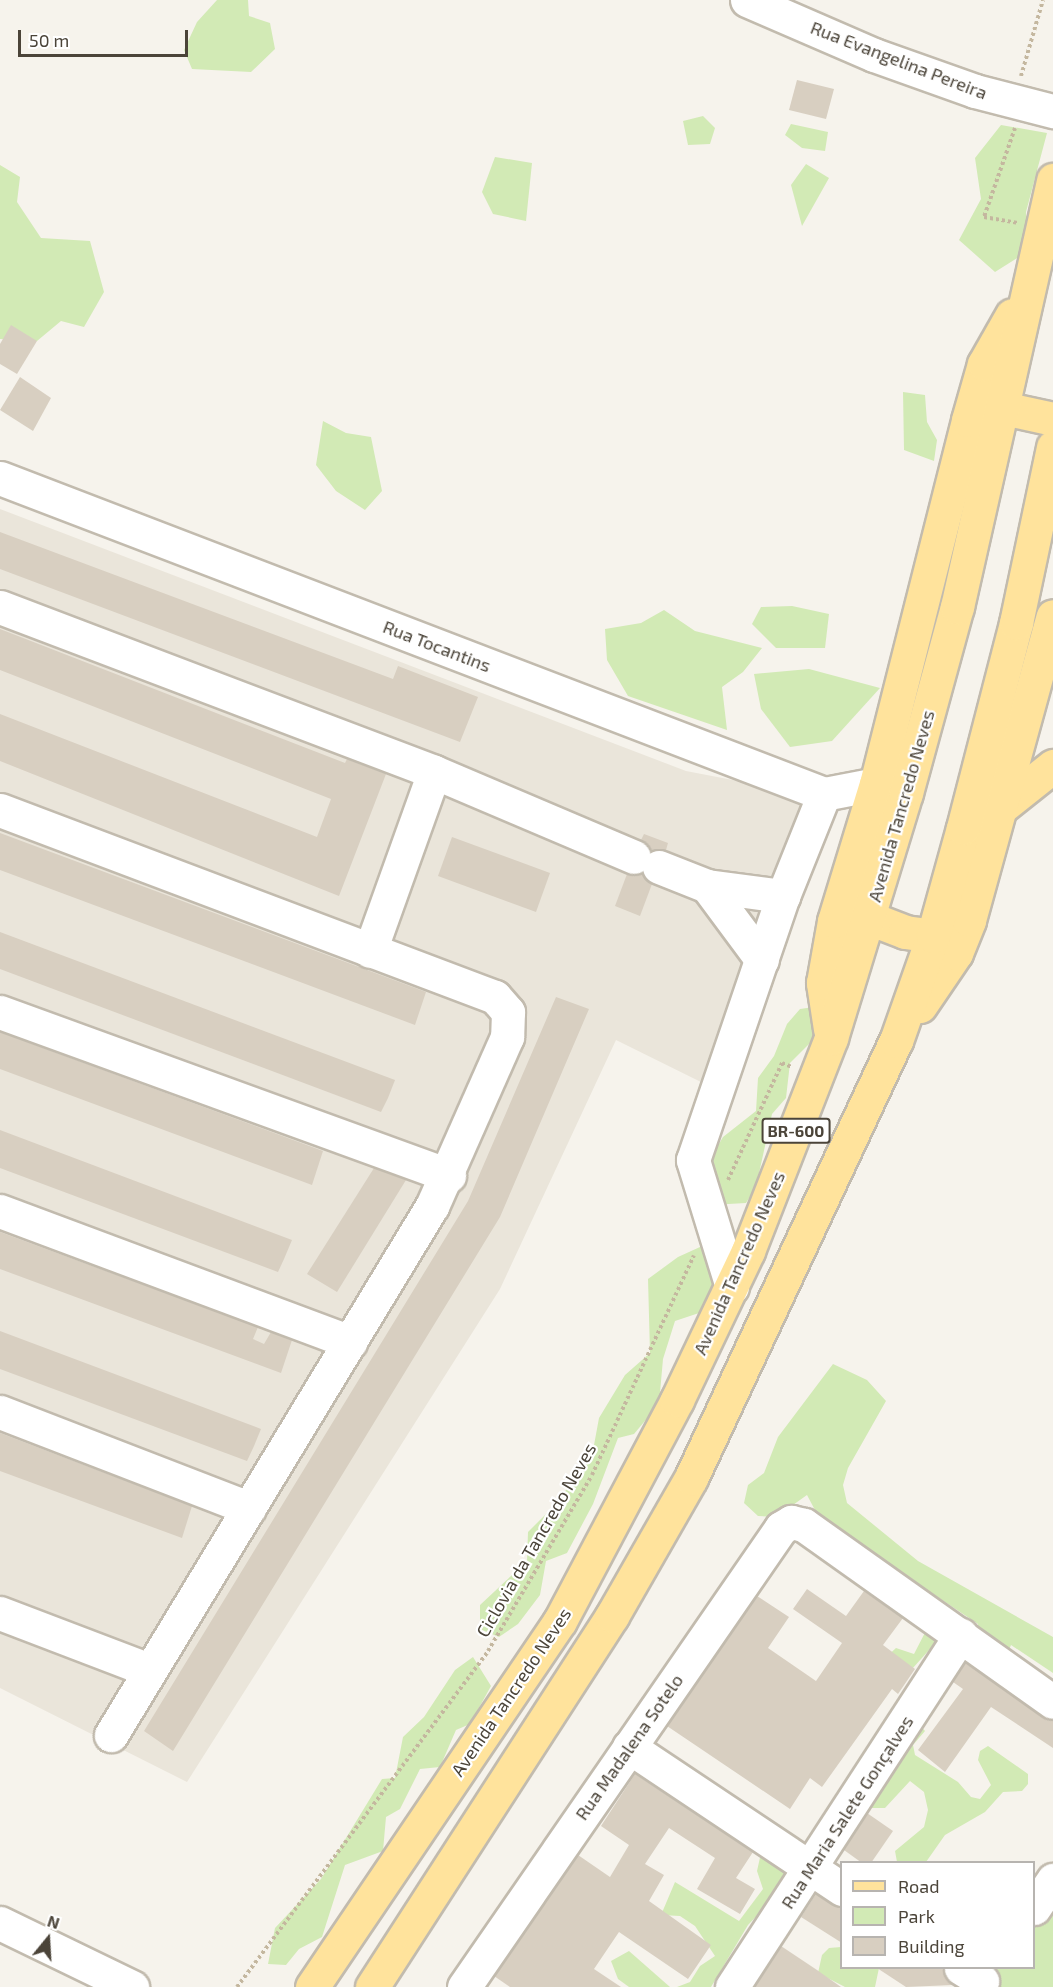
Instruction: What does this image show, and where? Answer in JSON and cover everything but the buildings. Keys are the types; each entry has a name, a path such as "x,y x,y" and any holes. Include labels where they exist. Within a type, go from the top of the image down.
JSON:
{"main road":[{"name":"Avenida Tancredo Neves","path":"312,1987 560,1621 732,1287 831,1038 869,918 957,607 1053,180"},
{"path":"831,1038 823,983 834,921 876,784 984,364 1028,287"},
{"path":"968,420 1003,408 1053,419"},
{"name":"BR-600","path":"372,1987 612,1617 691,1478 896,1041 933,936 1016,623 1053,447"},
{"path":"896,1041 957,953 1004,805 1051,643"},
{"path":"1004,805 1053,766"},
{"path":"859,842 859,873 869,918 933,936 969,920"}],"street":[{"name":"Rua Evangelina Pereira","path":"747,0 874,55 1053,111"},
{"name":"Rua Tocantins","path":"0,477 824,794"},
{"path":"0,607 434,772 707,886 783,896"},
{"path":"370,951 434,772"},
{"path":"732,1287 693,1160 783,896 824,794 876,784"},
{"path":"0,810 495,997 508,1012 507,1037 449,1175 111,1735"},
{"path":"707,886 762,960"},
{"path":"0,1012 449,1175"},
{"path":"0,1211 350,1342"},
{"path":"0,1412 249,1508"},
{"name":"Rua Madalena Sotelo","path":"464,1987 781,1528 791,1522 804,1525 961,1635"},
{"path":"0,1613 149,1670"},
{"path":"961,1635 1053,1702"},
{"name":"Rua Maria Salete Gonçalves","path":"732,1987 812,1869 961,1635"},
{"path":"629,1747 840,1888"},
{"path":"1035,1907 1053,1880"},
{"path":"0,1923 132,1987"}],"path":[{"path":"1042,227 984,217 1020,102 1021,74 1043,0"},
{"name":"Ciclovia da Tancredo Neves","path":"237,1987 488,1652 592,1475 782,1063 816,1077"}],"shaded area":[{"path":"0,509 686,771 811,795 707,1085 616,1040 500,1289 187,1782 0,1688"}],"green space":[{"path":"217,0 248,0 249,16 270,23 275,49 251,72 192,69 184,50 197,22"},
{"path":"703,116 715,128 710,144 688,145 683,121"},
{"path":"791,124 828,132 825,151 802,148 785,135"},
{"path":"1001,125 1047,133 1026,212 1027,252 995,272 959,240 981,199 975,158"},
{"path":"495,157 532,163 526,221 493,214 482,192"},
{"path":"806,164 829,178 802,226 791,185"},
{"path":"0,165 20,177 17,202 41,238 90,241 104,292 84,327 61,321 37,341 0,339"},
{"path":"903,392 925,395 927,422 937,440 934,461 904,450"},
{"path":"323,421 346,433 371,437 382,491 365,510 336,491 316,465"},
{"path":"792,606 829,614 825,648 776,648 752,624 761,607"},
{"path":"664,610 695,631 762,648 743,672 722,687 727,730 628,696 607,660 605,629 641,623"},
{"path":"809,669 880,688 832,741 790,747 761,709 754,674"},
{"path":"814,1007 814,1039 790,1063 786,1098 772,1114 756,1187 746,1203 693,1206 700,1176 723,1137 756,1111 758,1078 774,1056 787,1024 800,1009"},
{"path":"711,1242 723,1283 702,1312 675,1321 663,1359 659,1404 634,1434 618,1438 593,1504 567,1553 546,1561 540,1595 518,1624 499,1637 480,1629 480,1605 527,1561 528,1532 563,1497 574,1470 594,1445 599,1418 625,1375 650,1353 648,1279 678,1257"},
{"path":"833,1364 867,1380 886,1401 848,1468 843,1485 847,1503 918,1561 1053,1637 1053,1673 1011,1645 1009,1650 977,1663 978,1624 845,1535 816,1512 807,1495 776,1517 758,1516 744,1503 748,1485 764,1473 778,1437"},
{"path":"931,1621 939,1639 903,1679 882,1661 896,1648 914,1654"},
{"path":"473,1657 491,1686 470,1724 456,1730 440,1767 420,1769 400,1809 386,1817 383,1851 345,1865 322,1937 299,1949 286,1965 268,1964 275,1928 321,1879 382,1779 395,1778 403,1737 424,1717 455,1670"},
{"path":"918,1723 925,1731 913,1745 915,1755 958,1782 971,1797 980,1799 991,1785 978,1760 980,1751 988,1746 1028,1774 1028,1784 1022,1791 1003,1792 985,1812 945,1835 927,1861 897,1861 895,1851 924,1827 928,1810 924,1792 910,1781 885,1808 866,1808"},
{"path":"761,1853 793,1865 773,1899 748,1925 711,1987 677,1987 690,1982 700,1966 715,1956 695,1926 680,1916 661,1915 675,1882 739,1921 763,1889 757,1871"},
{"path":"1053,1878 1053,1987 984,1987 993,1969 1035,1969 1035,1905"},
{"path":"840,1947 840,1969 879,1969 875,1987 845,1987 818,1973 822,1955 829,1948"},
{"path":"629,1951 670,1987 629,1987 618,1979 611,1961"}]}
